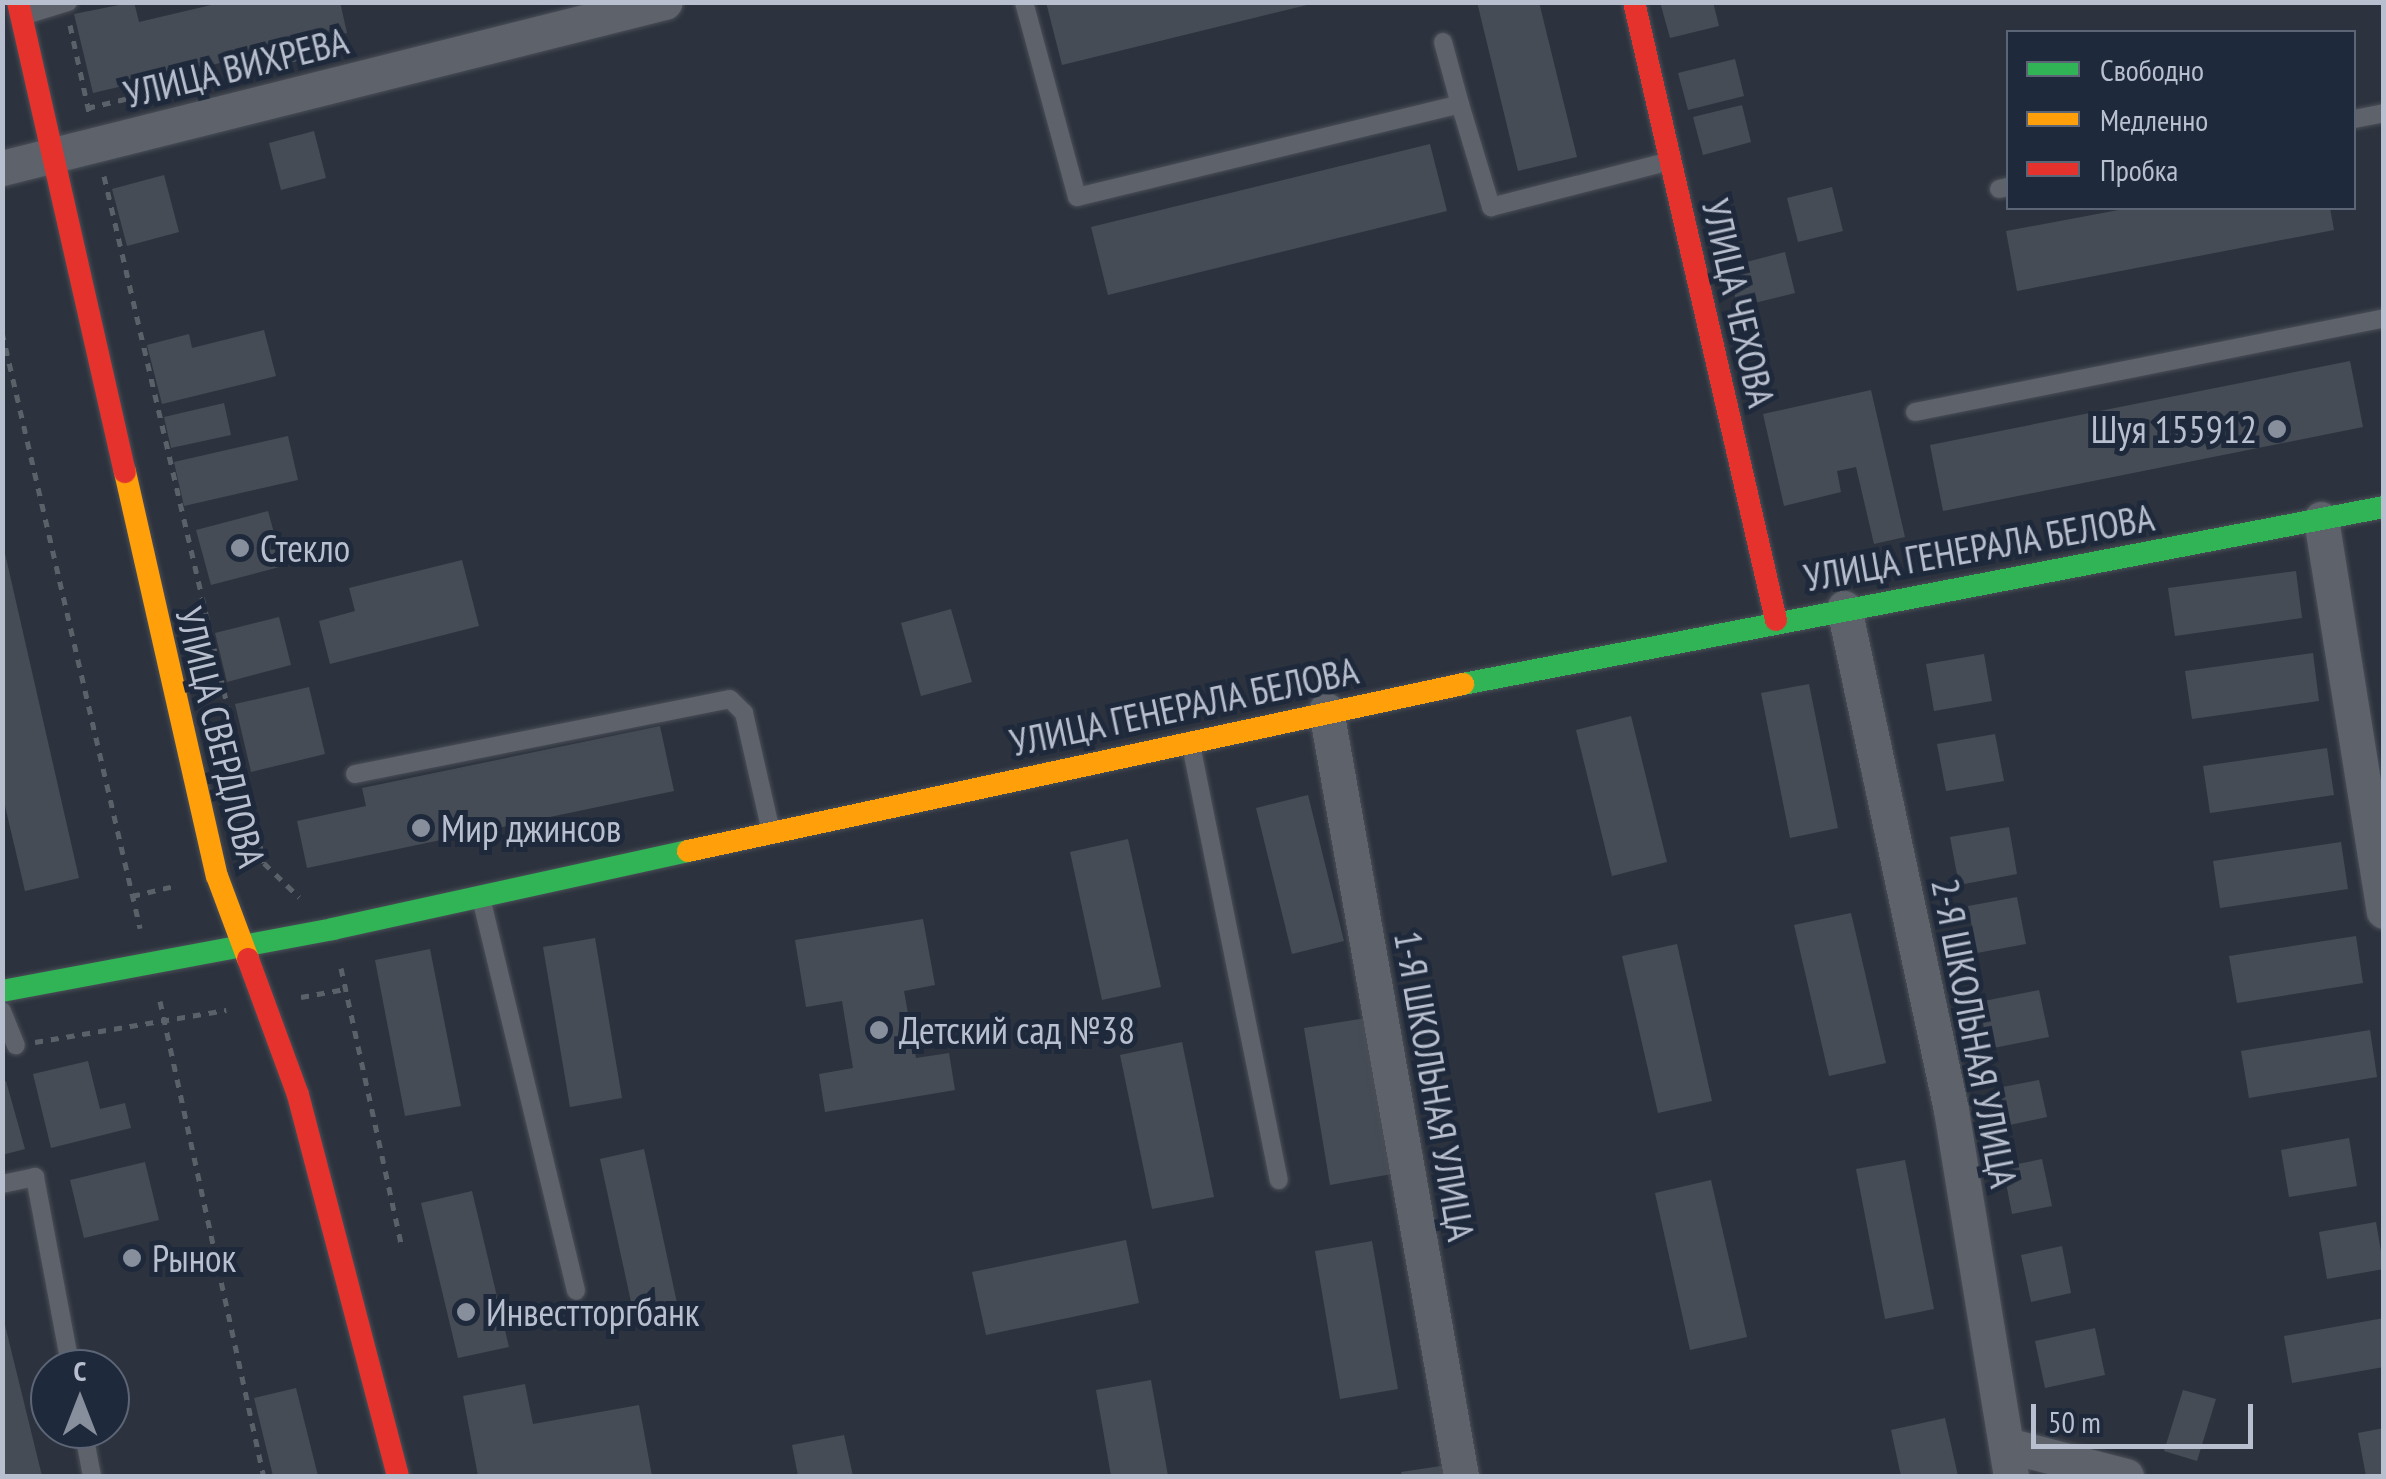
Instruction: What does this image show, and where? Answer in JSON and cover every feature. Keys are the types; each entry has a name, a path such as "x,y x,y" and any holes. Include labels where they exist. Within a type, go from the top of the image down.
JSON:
{"street":[{"name":"УЛИЦА ВИХРЕВА","path":"2,168 665,2"},
{"name":"УЛИЦА ЧЕХОВА","path":"1634,2 1776,620"},
{"name":"УЛИЦА СВЕРДЛОВА","path":"20,10 50,158 217,876 298,1095 398,1476"},
{"name":"УЛИЦА ГЕНЕРАЛА БЕЛОВА","path":"2,991 333,929 1326,710 1776,620 2384,506"},
{"path":"2321,519 2384,911"},
{"name":"2-Я ШКОЛЬНАЯ УЛИЦА","path":"1844,608 1951,1110 2009,1460"},
{"name":"1-Я ШКОЛЬНАЯ УЛИЦА","path":"1326,710 1461,1476"},
{"path":"2009,1460 2126,1476"}],"lane":[{"path":"1024,2 1076,196 1460,104"},
{"path":"20,10 66,3"},
{"path":"1443,42 1491,207 1670,160"},
{"path":"2356,119 2384,113"},
{"path":"1915,412 2384,318"},
{"path":"355,774 730,699 744,713 771,832"},
{"path":"1190,740 1278,1180"},
{"path":"481,896 576,1291"},
{"path":"2,1011 16,1045"},
{"path":"2,1184 35,1177 67,1349"},
{"path":"87,1449 92,1476"}],"path":[{"path":"66,3 264,862 333,929 401,1243"},
{"path":"42,120 317,53"},
{"path":"2,332 132,896"},
{"path":"16,1045 166,1020 264,1476"}],"building":[{"path":"134,2 139,22 224,2 340,2 347,33 93,93 74,14"},
{"path":"1046,2 1311,2 1311,4 1062,65"},
{"path":"1477,2 1539,2 1577,157 1518,171"},
{"path":"1660,2 1713,2 1719,26 1670,38"},
{"path":"1735,59 1744,96 1688,110 1678,73"},
{"path":"1742,105 1751,142 1703,155 1693,117"},
{"path":"314,131 326,178 281,190 269,143"},
{"path":"1430,144 1447,211 1108,295 1091,227"},
{"path":"164,175 179,232 127,246 112,189"},
{"path":"1832,187 1843,231 1798,242 1787,198"},
{"path":"2118,210 2330,210 2334,230 2017,291 2006,231"},
{"path":"1785,252 1795,293 1738,307 1727,267"},
{"path":"264,330 276,376 162,404 147,345 189,334 192,348"},
{"path":"2350,361 2363,427 1943,511 1930,445"},
{"path":"1871,390 1905,537 1874,544 1856,467 1837,471 1841,492 1784,506 1763,414"},
{"path":"224,403 231,435 171,448 164,417"},
{"path":"288,436 298,480 184,506 174,462"},
{"name":"Стекло","path":"268,511 283,566 211,585 196,530"},
{"path":"4,549 79,878 25,891 2,793"},
{"path":"462,560 479,626 330,664 319,621 355,611 349,588"},
{"path":"2296,571 2302,618 2175,636 2168,588"},
{"path":"951,609 972,682 921,696 901,623"},
{"path":"279,617 291,665 227,682 215,633"},
{"path":"2313,653 2319,701 2192,719 2185,671"},
{"path":"1984,654 1992,701 1934,711 1926,664"},
{"path":"1809,684 1838,828 1790,838 1761,693"},
{"path":"309,687 325,754 251,772 235,704"},
{"path":"1631,716 1667,862 1612,876 1576,730"},
{"path":"660,726 674,791 307,868 297,821 366,806 362,788"},
{"path":"1995,734 2004,781 1946,791 1937,744"},
{"path":"2327,748 2334,795 2210,813 2203,766"},
{"path":"1308,795 1344,941 1292,954 1256,808"},
{"path":"2009,827 2017,874 1959,885 1950,837"},
{"path":"1128,839 1161,987 1102,1000 1070,852"},
{"path":"2341,842 2348,889 2220,908 2213,861"},
{"path":"2017,897 2026,944 1977,953 1968,906"},
{"path":"1851,913 1886,1063 1829,1076 1794,925"},
{"name":"Детский сад №38","path":"923,919 935,985 904,991 916,1058 949,1053 955,1090 825,1112 819,1074 853,1068 842,1001 806,1007 795,940"},
{"path":"2356,936 2363,983 2237,1003 2229,956"},
{"path":"595,938 622,1098 570,1107 543,947"},
{"path":"1677,944 1712,1101 1658,1113 1622,956"},
{"path":"430,949 461,1106 405,1116 375,960"},
{"path":"2039,990 2049,1037 1988,1049 1979,1002"},
{"path":"1366,1018 1392,1174 1330,1185 1304,1028"},
{"path":"2370,1030 2377,1077 2249,1098 2241,1051"},
{"path":"1182,1042 1214,1197 1152,1209 1120,1055"},
{"path":"88,1061 100,1109 125,1103 131,1128 51,1148 33,1074"},
{"path":"2039,1080 2047,1117 2005,1126 1997,1088"},
{"path":"6,1081 25,1149 2,1155 2,1082"},
{"path":"2349,1138 2357,1186 2289,1197 2281,1150"},
{"path":"644,1149 677,1303 633,1311 600,1159"},
{"path":"2042,1159 2052,1206 2012,1214 2003,1167"},
{"path":"1905,1160 1934,1309 1885,1319 1856,1169"},
{"path":"145,1162 159,1220 84,1238 70,1180"},
{"path":"1711,1180 1747,1337 1690,1350 1655,1193"},
{"path":"472,1191 509,1347 458,1358 421,1203"},
{"path":"2376,1222 2384,1269 2327,1279 2319,1232"},
{"path":"1126,1240 1139,1303 986,1335 972,1272"},
{"path":"1372,1241 1398,1389 1340,1399 1315,1251"},
{"path":"2062,1246 2071,1293 2031,1302 2021,1255"},
{"path":"2384,1318 2384,1367 2292,1383 2284,1336"},
{"path":"4,1321 30,1427 30,1449 35,1449 42,1476 2,1476"},
{"path":"2095,1328 2105,1375 2045,1388 2035,1341"},
{"path":"1151,1380 1168,1476 1111,1476 1096,1390"},
{"path":"525,1384 533,1424 639,1405 652,1476 478,1476 463,1396"},
{"path":"296,1388 318,1476 273,1476 254,1398"},
{"path":"2183,1390 2216,1399 2197,1461 2164,1451"},
{"path":"1945,1418 1958,1476 1901,1476 1891,1430"},
{"path":"2384,1428 2384,1476 2366,1476 2358,1433"},
{"path":"844,1435 853,1476 798,1476 792,1445"},
{"path":"1454,1464 1456,1476 1402,1476 1401,1472"}],"traffic: fast":[{"path":"1463,684 2384,507"},
{"path":"2,991 333,929 688,851"}],"traffic: slow":[{"path":"125,472 217,876 248,959"},
{"path":"688,851 1463,684"}],"traffic: jam":[{"path":"18,2 125,472"},
{"path":"1634,2 1776,620"},
{"path":"248,959 298,1095 398,1476"}],"place":[{"name":"Шуя 155912","path":"2277,429"},
{"name":"Стекло","path":"240,548"},
{"name":"Мир джинсов","path":"421,828"},
{"name":"Детский сад №38","path":"879,1030"},
{"name":"Рынок","path":"132,1258"},
{"name":"Инвестторгбанк","path":"466,1312"}]}
